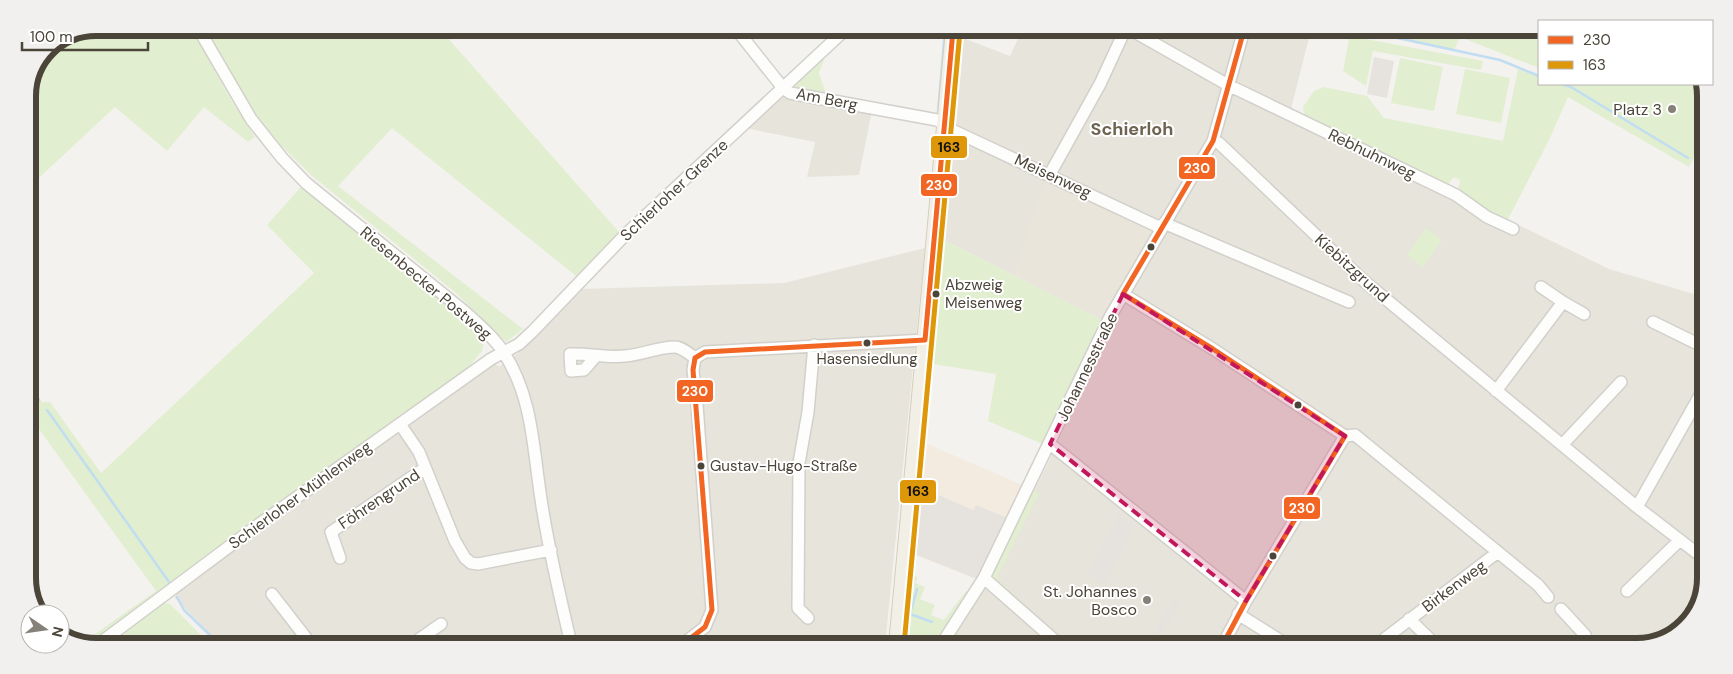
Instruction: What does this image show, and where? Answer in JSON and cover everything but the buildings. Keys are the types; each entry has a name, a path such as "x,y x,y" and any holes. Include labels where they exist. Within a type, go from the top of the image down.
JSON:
{"main road":[{"path":"897,638 952,36"}],"street":[{"name":"Riesenbecker Postweg","path":"203,36 262,136 282,158 306,183 466,312 489,333 504,352 521,385 529,416 541,499 570,638"},
{"name":"Am Berg","path":"742,36 783,88 790,93 937,120 944,125"},
{"name":"Schierloher Grenze","path":"504,352 532,332 626,234 839,36"},
{"path":"1050,174 1100,84 1122,36"},
{"name":"Rebhuhnweg","path":"1142,36 1228,85 1456,195 1487,217 1513,229"},
{"name":"Johannesstraße","path":"945,638 984,578 1085,368 1123,294 1213,141 1242,36"},
{"name":"Meisenweg","path":"944,125 1162,226 1349,302"},
{"name":"Kiebitzgrund","path":"1213,141 1219,143 1364,281 1637,507 1697,552"},
{"path":"1541,287 1584,314"},
{"path":"1123,294 1213,348 1345,436 1355,435 1538,585 1548,597"},
{"path":"1496,391 1563,302"},
{"path":"1653,322 1697,344"},
{"path":"691,638 705,627 712,610 698,405 693,370 695,358 705,352 925,340"},
{"path":"808,618 798,608 798,463 808,412 814,345"},
{"path":"596,356 636,355 674,347 683,349 695,358"},
{"name":"Schierloher Mühlenweg","path":"107,638 258,525 504,352"},
{"path":"1562,445 1621,382"},
{"path":"1637,507 1697,401"},
{"name":"Föhrengrund","path":"400,424 419,452 455,541 471,562 478,564 551,550"},
{"path":"1226,638 1238,614 1345,436"},
{"path":"1050,444 1246,601"},
{"name":"Föhrengrund","path":"340,558 331,532 425,468"},
{"path":"1627,591 1680,540"},
{"name":"Birkenweg","path":"1385,638 1498,552"},
{"path":"984,578 1052,638"},
{"path":"272,594 306,638"},
{"path":"1561,610 1584,635 1582,638"},
{"path":"1238,614 1276,638"},
{"name":"Birkenweg","path":"1409,619 1429,638"},
{"path":"423,638 441,624"}],"highlighted area":[{"path":"1123,294 1345,436 1246,601 1050,444"}],"shaded area":[{"path":"1019,36 1309,36 1290,113 1609,269 1697,295 1697,578 1694,597 1687,611 1679,620 1663,632 1637,638 951,638 993,573 1053,453 1112,325 944,240 963,38 1010,56"},
{"path":"1374,57 1394,61 1387,98 1367,94"},
{"path":"784,95 872,111 859,175 807,177 815,142 745,128"},
{"path":"1046,177 1149,226 1152,234 1103,319 1014,275"},
{"path":"925,248 886,638 214,638 175,598 177,592 272,518 492,364 500,366 518,353 580,289 784,283"},
{"path":"925,443 1025,486 978,580 913,554"},
{"path":"923,488 973,510 976,505 1008,518 977,579 915,554"},
{"path":"1120,513 1136,525 1104,584 1087,573"},
{"path":"1173,599 1180,603 1160,638 1151,638"}],"green space":[{"path":"195,36 231,100 255,137 248,142 204,107 167,151 115,107 36,181 36,96 41,73 46,63 63,46 85,37"},
{"path":"208,36 446,36 619,232 576,276 392,128 338,186 523,329 506,342 456,293 311,175 263,128"},
{"path":"1394,36 1538,36 1538,68 1460,37 1454,50"},
{"path":"1355,37 1483,61 1481,70 1373,51 1366,86 1343,71 1349,39"},
{"path":"826,54 819,73 826,94 795,88 795,83"},
{"path":"1400,58 1443,67 1434,111 1391,103"},
{"path":"1465,69 1510,78 1501,123 1456,114"},
{"path":"1518,69 1538,75 1538,85 1696,85 1697,150 1689,167 1568,97 1549,140 1506,223 1458,191 1460,180 1454,177 1446,186 1308,118 1304,113 1303,107 1314,91 1324,87 1367,96 1384,118 1503,141"},
{"path":"301,187 388,258 391,257 446,301 485,337 482,351 465,371 103,638 90,637 156,591 36,425 36,393 42,402 50,402 101,473 314,273 267,225"},
{"path":"1426,228 1442,240 1423,267 1407,255"},
{"path":"944,240 1102,320 1045,445 988,421 996,374 933,364"},
{"path":"1032,489 1039,493 999,573 998,580 1018,598 1017,601 993,581 989,574"},
{"path":"912,560 912,576 918,577 915,583 925,587 920,599 935,605 931,615 944,620 966,591 968,591 974,580 976,581 940,638 906,638"},
{"path":"163,603 170,604 204,638 114,638"}],"waterway":[{"path":"938,112 944,36"},
{"path":"1388,36 1500,60 1538,76"},
{"path":"1565,85 1688,158"},
{"path":"36,395 39,400"},
{"path":"47,410 169,582"},
{"path":"917,589 910,614 932,622"},
{"path":"177,597 184,610 213,638"}],"transit line":[{"name":"230","path":"925,340 952,36"},
{"name":"163","path":"905,638 960,36"},
{"name":"230","path":"1123,294 1213,141 1242,36"},
{"name":"230","path":"1123,294 1213,349 1345,436"},
{"name":"230","path":"691,638 705,627 712,610 693,370 695,358 705,352 925,340"},
{"name":"230","path":"1226,638 1246,601 1345,436"}],"place":[{"name":"Platz 3","path":"1672,109"},
{"name":"Abzweig Meisenweg","path":"936,294"},
{"name":"Hasensiedlung","path":"867,343"},
{"name":"Gustav-Hugo-Straße","path":"701,466"},
{"name":"St. Johannes Bosco","path":"1147,600"}],"district":[{"name":"Schierloh","path":"1132,129"}]}
